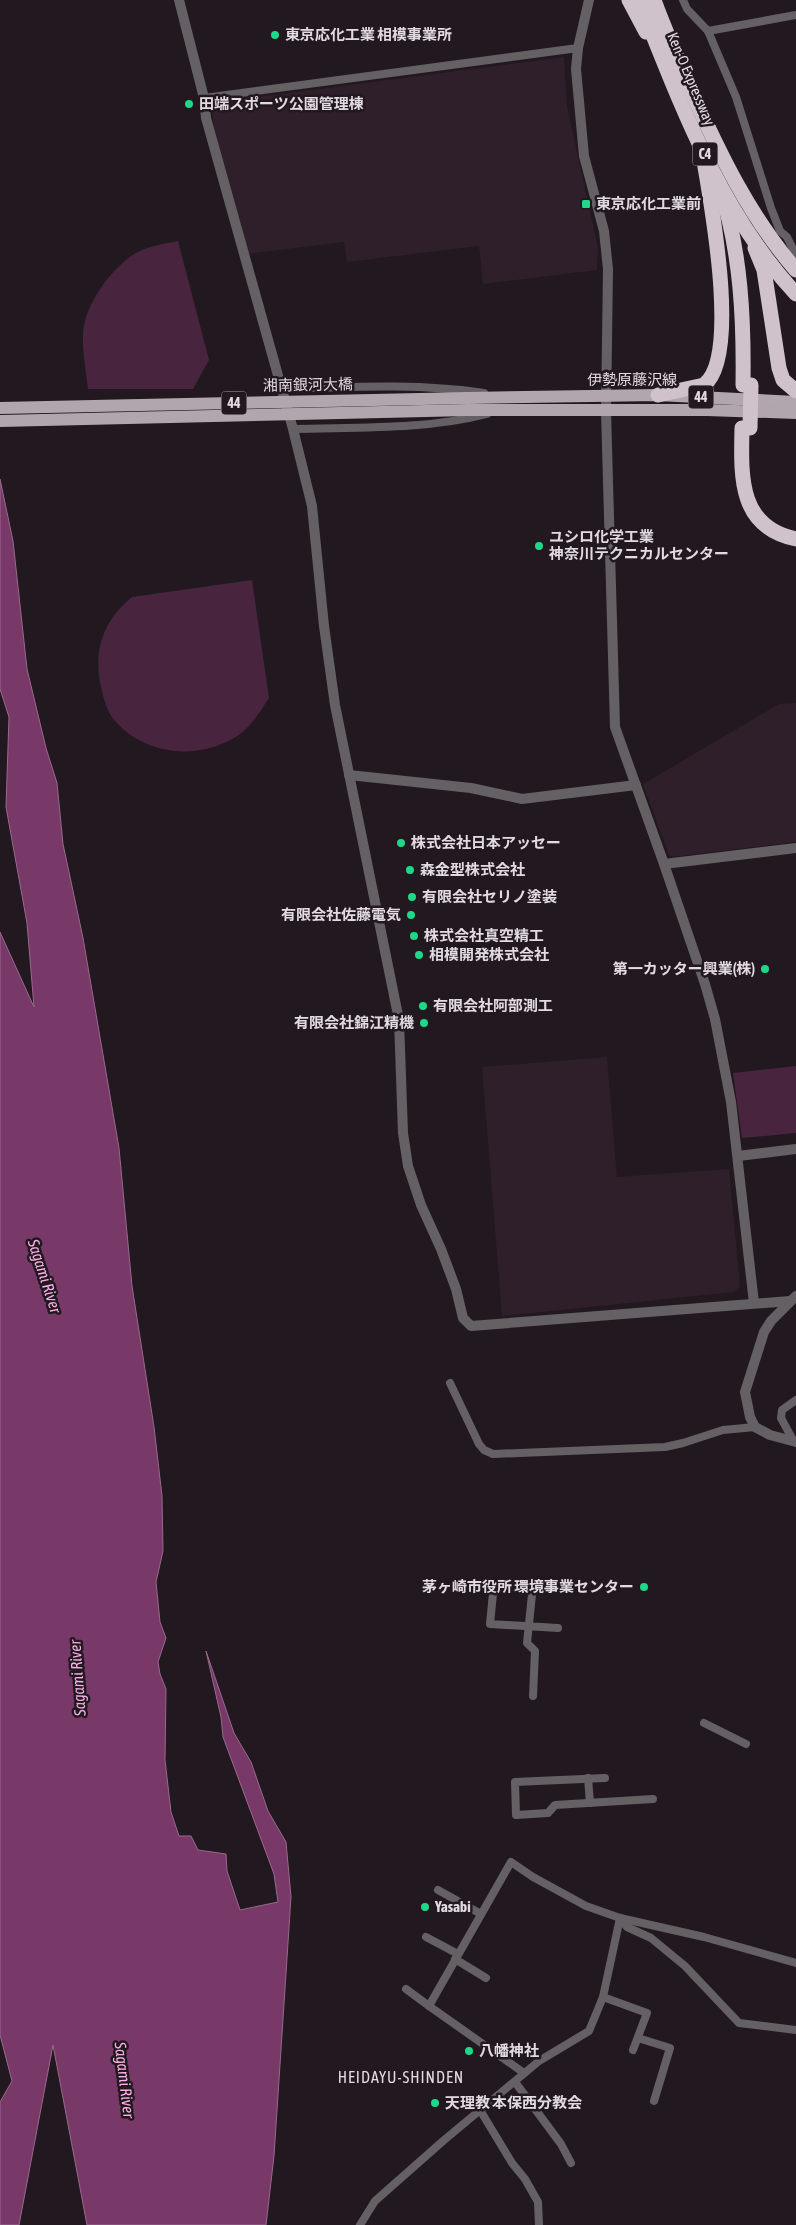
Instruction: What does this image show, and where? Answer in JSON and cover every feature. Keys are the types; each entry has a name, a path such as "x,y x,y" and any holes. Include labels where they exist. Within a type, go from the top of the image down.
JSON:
{"highway":[{"path":"629,0 716,175 723,197 737,267 742,308 747,385"},
{"name":"Ken-O Expressway","path":"639,0 694,133 716,176 760,250 796,294"},
{"name":"Ken-O Expressway","path":"654,0 707,126 732,176 764,229 796,270"},
{"path":"662,0 691,91 764,270 781,374 787,385 796,391"},
{"path":"658,395 704,385 716,370 720,352 720,270 702,148"},
{"path":"730,183 750,304 746,428 742,481 750,506 766,527 784,537 796,539"},
{"path":"746,428 750,469 758,501 769,518 796,530"}],"main road":[{"name":"伊勢原藤沢線","path":"468,404 509,397 658,395 796,402"},
{"name":"伊勢原藤沢線","path":"468,404 504,409 707,410 796,413"},
{"name":"湘南銀河大橋","path":"0,408 468,404"},
{"name":"湘南銀河大橋","path":"0,421 468,404"}],"street":[{"path":"179,0 204,98 206,118 293,429 312,506 324,626 335,705 399,1020 403,1133 408,1166 421,1205 441,1249 467,1324 471,1326 754,1303 794,1298"},
{"path":"589,0 578,48 576,68 584,156 604,231 608,269 606,411 614,727 664,864 715,1019 726,1070 738,1156 754,1303"},
{"path":"683,0 687,9 708,31 739,106 780,231 787,237 796,255"},
{"path":"708,31 796,15"},
{"path":"204,98 578,48"},
{"path":"787,237 796,238"},
{"path":"281,389 391,386 461,390 509,397"},
{"path":"293,429 412,424 468,419 504,409"},
{"path":"349,775 471,788 522,799 636,786"},
{"path":"664,864 796,848"},
{"path":"738,1156 796,1149"},
{"path":"754,1426 746,1400 747,1385 764,1332 771,1321 794,1298"},
{"path":"450,1384 479,1444 484,1450 493,1454 665,1447 723,1430 754,1426 770,1435 794,1441"},
{"path":"794,1441 780,1418 782,1410 796,1400"},
{"path":"533,1696 535,1650 527,1643 529,1627 533,1585 494,1583 490,1624 529,1627 558,1628"},
{"path":"704,1723 746,1744"},
{"path":"588,1778 590,1803"},
{"path":"605,1778 515,1782 516,1815 548,1813 555,1805 653,1799"},
{"path":"428,2006 511,1862 533,1877 586,1906 620,1918 796,1962"},
{"path":"438,1890 481,1914"},
{"path":"360,2225 375,2201 480,2110 539,2061 589,2031 603,1997 620,1918"},
{"path":"620,1918 627,1927 651,1938 679,1961 739,2023 796,2030"},
{"path":"426,1937 486,1978"},
{"path":"406,1989 524,2073"},
{"path":"603,1997 647,2013 633,2050"},
{"path":"638,2038 670,2048 654,2101"},
{"path":"514,2082 561,2144 571,2163"},
{"path":"480,2110 538,2202 539,2225"}],"shaded area":[{"path":"564,57 567,106 598,248 597,270 483,284 479,246 347,262 344,242 246,254 215,135 211,103"},
{"path":"178,241 209,360 193,389 88,389 83,332 93,300 106,280 131,256 147,248"},
{"path":"252,580 269,698 254,720 234,738 219,745 188,751 172,751 156,747 142,742 128,733 113,719 104,699 99,677 99,651 102,639 113,617 132,597"},
{"path":"796,703 796,842 672,857 669,855 643,784 779,704"},
{"path":"607,1057 617,1177 729,1169 740,1286 734,1292 502,1316 482,1067"},
{"path":"796,1066 796,1133 742,1138 733,1073"}],"water":[{"name":"Sagami River","path":"0,479 13,541 27,669 46,748 57,783 63,844 83,938 119,1148 132,1286 154,1427 162,1496 163,1551 156,1582 160,1622 166,1638 158,1662 166,1689 165,1760 171,1812 179,1836 191,1836 198,1850 226,1854 227,1871 240,1910 278,1902 274,1874 223,1737 221,1717 206,1651 234,1733 251,1762 268,1811 286,1842 291,1897 274,2156 266,2225 87,2225 53,2045 19,2225 0,2225 0,2102 12,2081 0,2035 0,932 34,1007 27,923 6,807 9,717 0,689"}],"place":[{"name":"東京応化工業 相模事業所","path":"275,35"},
{"name":"田端スポーツ公園管理棟","path":"189,104"},
{"name":"東京応化工業前","path":"586,204"},
{"name":"ユシロ化学工業 神奈川テクニカルセンター","path":"539,546"},
{"name":"株式会社日本アッセー","path":"401,843"},
{"name":"森金型株式会社","path":"410,870"},
{"name":"有限会社セリノ塗装","path":"412,897"},
{"name":"有限会社佐藤電気","path":"411,915"},
{"name":"株式会社真空精工","path":"414,936"},
{"name":"相模開発株式会社","path":"419,955"},
{"name":"第一カッター興業(株)","path":"765,969"},
{"name":"有限会社阿部測工","path":"423,1006"},
{"name":"有限会社錦江精機","path":"424,1023"},
{"name":"茅ヶ崎市役所 環境事業センター","path":"644,1587"},
{"name":"Yasabi","path":"425,1907"},
{"name":"八幡神社","path":"469,2051"},
{"name":"天理教 本保西分教会","path":"435,2103"}],"district":[{"name":"HEIDAYU-SHINDEN","path":"401,2077"}]}
